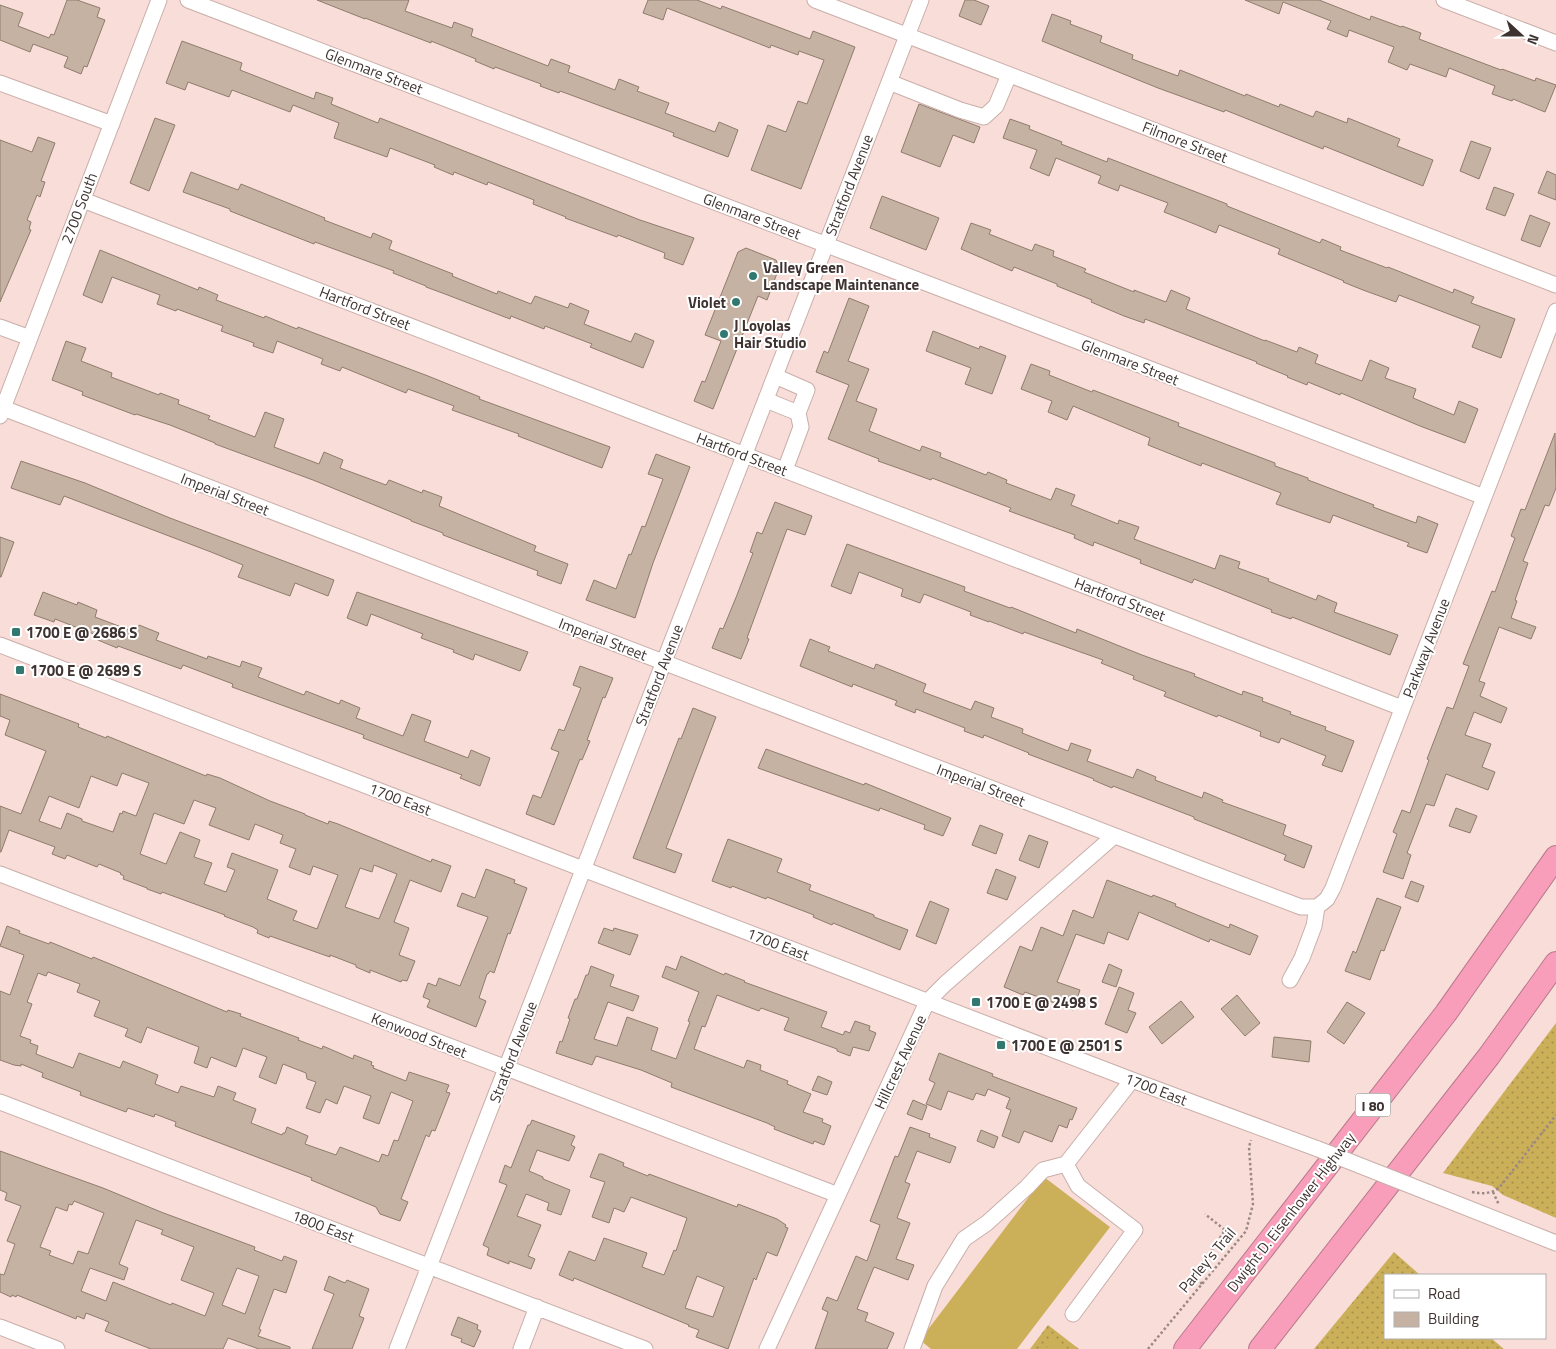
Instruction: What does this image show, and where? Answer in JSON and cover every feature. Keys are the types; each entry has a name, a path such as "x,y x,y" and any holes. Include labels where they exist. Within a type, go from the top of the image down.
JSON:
{"highway":[{"name":"Dwight D. Eisenhower Highway","path":"1185,1349 1446,1012 1556,858"},
{"path":"1260,1349 1489,1056 1556,963"}],"street":[{"name":"2700 South","path":"2,412 159,0"},
{"name":"Glenmare Street","path":"188,0 1484,497"},
{"name":"Filmore Street","path":"815,0 831,3 907,36 1556,285"},
{"name":"Stratford Avenue","path":"397,1349 921,0"},
{"path":"1444,0 1556,43"},
{"path":"889,82 984,118 996,106 1009,74"},
{"path":"0,83 112,124"},
{"name":"Hartford Street","path":"83,200 1402,708"},
{"name":"Parkway Avenue","path":"1290,980 1302,958 1314,926 1317,907 1326,899 1333,888 1556,311"},
{"path":"0,327 30,338"},
{"path":"775,376 808,390 798,413 800,427 785,470"},
{"path":"766,400 798,413"},
{"name":"Imperial Street","path":"2,412 1301,907 1317,907"},
{"name":"1700 East","path":"0,645 927,1002 1318,1149 1556,1243"},
{"name":"Hillcrest Avenue","path":"767,1349 927,1002 945,984 1114,836"},
{"name":"Kenwood Street","path":"0,874 838,1195"},
{"path":"912,1349 935,1286 964,1239 987,1223 1027,1188 1043,1170 1066,1164 1132,1080"},
{"name":"1800 East","path":"0,1102 646,1349"},
{"path":"1066,1164 1078,1186 1135,1230 1073,1314"},
{"path":"521,1349 537,1307"},
{"path":"0,1327 57,1349"}],"path":[{"path":"1464,1189 1485,1194 1494,1192 1499,1188 1556,1115"},
{"name":"Parley's Trail","path":"1148,1349 1246,1231 1253,1204 1250,1143"},
{"path":"1202,1284 1196,1277 1225,1230 1205,1214"}],"shaded area":[{"path":"1556,1023 1556,1218 1503,1195 1492,1186 1443,1173"},
{"path":"1044,1177 1110,1227 1017,1349 931,1349 920,1340"},
{"path":"1394,1252 1419,1274 1384,1274 1384,1339 1492,1339 1504,1349 1314,1349"},
{"path":"1048,1325 1079,1349 1030,1349"},
{"path":"1054,1338 1068,1349 1046,1349"}],"building":[{"path":"67,0 77,0 100,8 97,17 105,20 87,67 84,66 81,74 64,67 68,57 33,44 30,52 0,40 0,5 23,13 18,26 49,38 51,34 54,35"},
{"path":"317,0 409,0 405,11 452,28 454,22 473,29 471,36 548,66 551,59 570,66 568,72 615,90 619,79 639,87 637,91 669,103 665,113 715,132 719,122 738,130 728,157 673,136 674,133 560,91 559,93 540,86 541,84 495,67 494,69 475,61 476,59 431,41 431,43"},
{"path":"648,0 697,0 721,9 722,6 810,39 813,31 855,47 801,189 751,170 768,125 786,132 798,101 807,104 824,60 799,51 798,55 771,45 770,48 667,8 663,20 643,13"},
{"path":"965,0 974,0 989,6 981,25 959,16"},
{"path":"1245,0 1319,0 1370,20 1371,16 1421,33 1419,39 1501,70 1535,81 1536,78 1556,85 1545,112 1513,99 1512,101 1492,94 1495,86 1449,68 1446,77 1410,64 1407,70 1388,62 1394,47 1349,30 1347,37 1327,29 1331,21 1283,2 1279,14"},
{"path":"1052,14 1071,21 1070,24 1102,36 1100,42 1133,55 1132,59 1178,76 1180,70 1245,96 1246,94 1279,107 1280,104 1313,117 1316,111 1347,123 1348,118 1400,139 1397,146 1433,160 1423,186 1324,146 1323,149 1225,110 1224,112 1158,88 1042,41"},
{"path":"182,41 242,63 240,70 314,99 316,92 333,98 331,104 378,123 380,118 640,220 694,238 683,265 664,258 665,253 565,218 533,204 534,200 488,182 487,185 454,172 453,175 434,167 435,165 390,148 387,157 334,138 339,123 293,105 290,112 232,90 229,97 188,82 185,90 166,83"},
{"path":"919,104 980,127 974,143 953,135 940,167 901,152"},
{"path":"155,118 175,125 149,191 130,183"},
{"path":"1010,119 1030,126 1029,129 1062,142 1061,144 1107,162 1108,158 1227,204 1227,206 1320,243 1322,239 1341,247 1340,250 1387,268 1453,293 1454,289 1474,297 1471,303 1515,319 1501,358 1472,347 1480,326 1399,295 1396,302 1363,290 1278,254 1280,249 1219,225 1216,233 1164,212 1168,203 1120,185 1118,191 1098,183 1101,176 1056,158 1049,176 1030,168 1037,150 1003,138"},
{"path":"38,137 55,143 41,181 45,182 40,197 37,195 27,220 31,222 29,229 31,230 0,302 0,140 32,152"},
{"path":"1471,141 1491,148 1479,179 1460,171"},
{"path":"1547,171 1556,175 1556,200 1538,193"},
{"path":"191,172 238,190 241,184 371,238 373,233 392,241 389,249 453,274 452,276 497,294 498,291 531,304 535,296 568,308 570,303 589,311 584,324 631,342 635,333 654,341 643,368 590,347 592,344 545,326 544,329 511,316 510,319 426,287 393,273 394,271 315,242 314,244 230,211 230,209 183,192"},
{"path":"1494,187 1514,194 1505,216 1486,209"},
{"path":"882,196 939,218 926,250 870,228"},
{"path":"1530,215 1550,223 1540,247 1521,240"},
{"path":"971,223 991,230 989,234 1032,251 1035,244 1054,251 1053,256 1086,269 1084,272 1134,292 1134,290 1166,302 1171,290 1190,298 1186,309 1297,352 1299,347 1318,355 1315,363 1362,381 1370,360 1389,368 1385,378 1416,389 1413,398 1454,415 1459,401 1478,409 1465,443 1341,393 1340,395 1308,382 1307,385 1257,362 1145,319 1144,323 1124,316 1091,302 1092,300 1057,286 1057,284 1014,267 1012,271 961,249"},
{"path":"746,248 776,260 779,268 767,300 758,296 713,409 694,401 702,381 705,382 721,341 705,335 738,252"},
{"path":"100,250 198,290 199,287 218,295 216,300 297,329 298,327 428,376 480,397 479,399 610,447 602,468 518,436 519,434 452,410 454,406 408,389 406,393 342,367 340,371 321,364 323,359 277,341 273,353 253,346 254,343 221,331 223,326 177,309 176,311 157,304 160,295 112,277 102,303 83,295"},
{"path":"849,298 869,306 848,361 869,369 856,401 877,409 869,431 920,451 922,446 941,453 940,457 986,475 988,472 1007,480 1006,483 1051,500 1056,488 1075,495 1071,505 1118,524 1119,520 1139,527 1134,539 1215,569 1220,555 1240,562 1238,568 1269,579 1268,581 1316,600 1318,595 1337,603 1334,612 1398,635 1390,655 1292,617 1291,619 1271,612 1272,610 1194,579 1192,583 1140,563 1141,560 1094,542 1093,546 1074,538 1075,535 1009,511 1011,508 932,478 931,480 878,461 879,459 828,439 849,385 816,372 824,351 828,353"},
{"path":"933,331 979,349 980,346 1006,356 992,394 965,384 971,368 926,351"},
{"path":"66,341 86,348 81,361 112,373 111,377 159,395 160,393 179,400 178,404 210,416 208,419 255,437 265,412 284,419 274,447 319,464 324,452 343,460 340,468 386,485 389,480 422,493 423,490 442,497 439,506 536,546 534,551 568,564 561,584 537,575 538,571 443,535 443,533 313,480 215,444 170,425 135,415 82,395 83,392 52,380"},
{"path":"1031,364 1050,371 1049,375 1179,423 1178,426 1275,463 1275,466 1374,505 1373,507 1416,523 1418,516 1438,524 1427,553 1407,546 1409,543 1333,515 1330,523 1276,504 1281,493 1202,463 1201,466 1148,445 1150,438 1073,406 1067,420 1048,412 1052,401 1021,389"},
{"path":"1555,433 1556,488 1549,506 1545,505 1523,561 1528,563 1511,618 1536,627 1531,639 1499,627 1479,681 1485,683 1480,696 1507,708 1501,723 1474,712 1465,735 1491,744 1482,767 1495,772 1488,790 1446,774 1434,806 1426,804 1407,853 1411,855 1403,879 1383,872 1397,834 1393,832 1402,810 1410,813 1429,760 1427,759 1447,707 1453,709 1469,666 1463,664 1492,591 1495,592 1515,538 1511,536 1521,509 1525,510"},
{"path":"656,454 690,467 653,563 635,618 586,600 594,580 616,589 642,526 645,527 663,479 648,474"},
{"path":"21,461 85,483 170,518 334,580 328,596 295,583 290,596 238,577 243,565 211,552 64,496 60,505 11,488"},
{"path":"775,502 812,516 805,535 787,529 741,659 712,648 720,628 723,629 737,595 753,553 750,552 757,532 762,534"},
{"path":"0,537 14,542 1,577 0,577"},
{"path":"847,544 965,587 964,591 1011,607 1076,633 1077,629 1195,674 1194,676 1242,695 1243,691 1263,698 1262,701 1291,712 1290,714 1326,727 1325,730 1354,741 1342,772 1322,765 1326,756 1281,738 1279,743 1260,736 1261,732 1164,696 1166,692 1133,679 1134,676 1101,663 1103,660 970,615 971,612 924,594 920,603 901,596 903,589 859,572 851,594 831,586"},
{"path":"43,592 77,605 78,602 97,610 95,617 137,633 139,625 159,633 156,640 207,659 208,656 240,667 242,661 262,668 258,677 304,695 306,691 339,704 341,700 360,708 356,718 403,736 412,714 431,721 424,741 468,758 471,750 490,758 480,786 460,778 462,775 363,738 364,735 232,687 233,684 183,665 181,669 118,646 117,648 98,640 99,636 55,619 54,622 34,615"},
{"path":"357,592 528,652 520,671 475,654 473,660 453,652 454,650 421,638 423,634 371,614 367,626 347,618"},
{"path":"810,639 830,647 828,651 874,669 876,664 926,684 923,692 971,710 975,701 994,708 991,717 1023,729 1022,733 1068,751 1071,743 1091,750 1087,761 1133,778 1137,769 1156,777 1155,780 1202,798 1204,792 1223,800 1222,802 1286,825 1283,835 1312,846 1304,868 1284,860 1286,855 1194,819 1194,817 1113,786 1112,788 984,735 983,738 964,731 965,728 916,709 915,713 895,705 897,701 853,684 852,687 800,666"},
{"path":"580,666 613,678 605,698 603,697 587,740 590,741 582,760 580,759 554,825 526,814 533,795 541,798 559,752 551,749 559,729 564,731 581,688 573,685"},
{"path":"0,694 79,724 78,727 106,738 107,736 206,776 207,774 220,778 270,801 328,824 329,821 338,824 431,862 432,859 451,866 441,892 410,880 394,922 409,928 399,955 415,961 407,981 402,980 401,982 370,970 370,973 356,967 356,965 330,955 330,957 270,936 269,938 257,933 258,930 253,927 225,915 123,879 124,876 121,873 99,864 97,867 67,855 65,859 52,854 55,847 9,830 0,852 0,806 21,814 46,751 5,735 10,720 0,716","holes":["122,773 149,783 136,816 123,811 122,814 120,813 113,832 82,821 82,819 67,813 61,829 39,821 49,796 79,808 91,776 117,786","194,800 216,808 209,825 249,840 255,824 283,835 280,843 296,849 289,867 310,875 313,866 338,875 317,929 293,920 297,911 267,899 278,870 232,853 227,867 235,870 226,892 204,884 212,863 194,857 200,840 180,832 166,864 140,854 154,813 184,824","374,865 397,874 379,919 345,907 360,868 372,872"]},
{"path":"693,708 716,717 666,848 682,854 675,873 633,858 679,738 681,739"},
{"path":"766,749 864,785 865,783 951,818 943,836 924,829 925,825 880,808 879,811 758,768"},
{"path":"1456,808 1477,816 1470,833 1449,826"},
{"path":"980,825 1003,834 996,854 972,845"},
{"path":"1029,835 1048,842 1039,868 1019,860"},
{"path":"728,839 782,859 777,872 811,885 809,890 908,930 900,950 833,923 832,925 813,917 814,915 767,897 766,899 732,886 731,888 712,881"},
{"path":"486,869 515,880 514,883 527,888 494,973 490,971 487,974 479,998 486,1001 476,1027 427,1007 430,1000 423,997 428,983 436,986 439,978 460,986 488,917 457,906 462,893 475,898"},
{"path":"996,869 1016,877 1007,900 987,893"},
{"path":"1107,880 1176,904 1175,906 1229,928 1230,924 1258,936 1250,955 1210,939 1209,942 1139,912 1128,940 1108,932 1104,944 1076,934 1057,982 1080,990 1073,1010 1025,992 1023,995 1004,987 1020,946 1032,951 1041,927 1063,936 1073,910 1093,918"},
{"path":"1411,881 1424,886 1418,902 1405,897"},
{"path":"1377,898 1401,907 1384,951 1381,950 1370,980 1345,971 1353,951 1356,953"},
{"path":"930,901 949,909 936,944 916,936"},
{"path":"7,926 20,931 19,933 49,944 50,942 92,959 93,957 227,1012 228,1010 241,1014 240,1016 299,1038 298,1040 322,1049 323,1046 353,1059 354,1055 372,1062 373,1068 406,1081 409,1072 449,1085 446,1092 450,1093 435,1131 432,1130 429,1137 426,1135 401,1199 408,1202 400,1221 380,1214 376,1207 311,1180 312,1178 175,1126 176,1122 155,1114 154,1117 128,1108 126,1112 80,1095 81,1092 42,1077 43,1073 21,1064 21,1066 14,1065 0,1060 0,991 10,995 24,955 0,946","holes":["48,972 80,984 77,992 100,1001 94,1016 128,1029 125,1036 141,1043 147,1027 199,1047 194,1063 207,1068 211,1057 236,1067 243,1048 267,1057 259,1077 276,1084 283,1064 306,1073 307,1079 316,1082 306,1108 320,1113 326,1099 337,1104 344,1086 371,1096 363,1118 379,1124 391,1092 413,1101 398,1141 394,1140 388,1156 382,1154 379,1162 340,1147 336,1155 305,1144 308,1136 287,1127 282,1135 251,1123 256,1109 233,1100 236,1093 218,1086 214,1097 181,1086 178,1093 155,1084 158,1075 123,1061 120,1068 79,1053 73,1068 36,1054 38,1046 30,1043 31,1040 20,1036 32,1004 27,1002 38,973 46,976"]},
{"path":"604,928 613,931 614,928 638,935 630,955 598,943"},
{"path":"681,956 724,975 725,973 744,982 827,1012 821,1027 843,1035 845,1031 850,1033 855,1021 870,1026 869,1030 876,1033 869,1051 853,1047 850,1056 837,1051 837,1049 784,1030 789,1018 761,1008 759,1011 717,995 705,1027 702,1026 694,1049 744,1068 747,1060 761,1065 760,1070 788,1081 787,1084 811,1094 803,1112 823,1119 822,1122 831,1126 824,1145 814,1141 813,1144 774,1129 775,1127 767,1123 671,1087 672,1083 641,1070 596,1056 592,1065 556,1053 560,1041 562,1042 575,999 577,999 591,966 614,975 610,986 639,996 633,1011 608,1002 594,1039 617,1046 627,1017 658,1028 651,1050 676,1059 699,992 662,977 666,966 676,970"},
{"path":"1109,964 1122,970 1116,987 1102,982"},
{"path":"1119,987 1134,993 1128,1010 1136,1013 1127,1033 1105,1024"},
{"path":"1237,995 1260,1023 1245,1036 1221,1009"},
{"path":"1181,1001 1194,1017 1162,1044 1149,1027"},
{"path":"1347,1002 1365,1013 1344,1044 1327,1032"},
{"path":"1274,1037 1311,1041 1309,1062 1272,1057"},
{"path":"939,1053 993,1074 992,1076 1077,1108 1072,1120 1070,1119 1067,1128 1059,1125 1052,1142 1024,1131 1019,1143 1002,1136 1011,1110 1006,1108 1010,1098 988,1089 985,1096 976,1093 973,1100 948,1091 941,1110 926,1104 935,1083 929,1080"},
{"path":"818,1076 832,1082 827,1095 812,1090"},
{"path":"913,1100 927,1106 922,1120 907,1114"},
{"path":"532,1120 575,1136 571,1145 575,1147 569,1161 537,1150 529,1171 570,1190 561,1215 547,1210 549,1203 526,1194 517,1216 541,1225 528,1256 535,1259 531,1269 509,1261 509,1264 487,1255 489,1248 483,1245 507,1185 499,1182 505,1165 511,1168 528,1125 530,1125"},
{"path":"910,1127 930,1134 929,1137 956,1147 950,1163 917,1151 905,1182 910,1184 897,1218 910,1223 896,1259 914,1265 908,1280 874,1267 857,1309 868,1313 865,1321 894,1333 887,1349 815,1349 828,1312 822,1309 827,1297 837,1301 856,1256 867,1261 880,1225 870,1221 895,1156 898,1157"},
{"path":"981,1130 998,1137 994,1148 977,1141"},
{"path":"0,1151 103,1188 255,1247 254,1250 282,1261 284,1256 297,1261 286,1293 274,1289 258,1336 290,1347 290,1349 259,1349 228,1338 223,1349 151,1349 105,1331 109,1322 86,1313 84,1319 77,1316 76,1319 17,1295 16,1297 12,1295 11,1297 0,1292 0,1274 4,1275 15,1244 7,1241 21,1206 5,1200 7,1193 0,1190","holes":["74,1201 104,1213 88,1254 78,1251 73,1264 49,1255 51,1251 40,1247 56,1207 67,1211 69,1204 72,1205","136,1220 163,1230 161,1234 194,1247 181,1280 214,1293 205,1316 113,1282 106,1301 81,1291 90,1268 124,1280 128,1268 119,1264","237,1268 259,1276 245,1314 222,1305"]},
{"path":"599,1154 602,1154 624,1163 623,1166 648,1176 649,1174 737,1207 738,1204 777,1219 786,1225 785,1227 788,1228 777,1256 767,1252 756,1280 754,1278 728,1349 696,1337 699,1330 689,1325 574,1278 573,1281 559,1275 569,1251 595,1261 604,1238 647,1253 642,1267 664,1275 674,1250 676,1251 687,1218 631,1197 624,1212 614,1208 609,1223 592,1217 605,1182 590,1177","holes":["697,1276 724,1287 713,1317 685,1308"]},
{"path":"329,1276 345,1283 347,1280 369,1289 359,1316 364,1318 352,1349 312,1349 334,1294 324,1290"},
{"path":"458,1317 478,1325 477,1329 481,1331 474,1347 461,1342 462,1339 451,1335"}],"place":[{"name":"Valley Green Landscape Maintenance","path":"753,276"},
{"name":"Violet","path":"736,302"},
{"name":"J Loyolas Hair Studio","path":"724,334"},
{"name":"1700 E @ 2686 S","path":"16,632"},
{"name":"1700 E @ 2689 S","path":"20,670"},
{"name":"1700 E @ 2498 S","path":"976,1002"},
{"name":"1700 E @ 2501 S","path":"1001,1045"}]}
